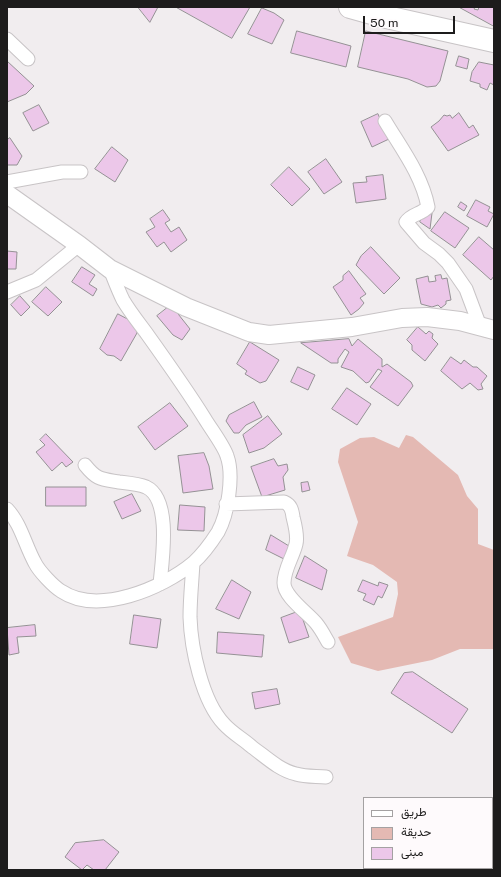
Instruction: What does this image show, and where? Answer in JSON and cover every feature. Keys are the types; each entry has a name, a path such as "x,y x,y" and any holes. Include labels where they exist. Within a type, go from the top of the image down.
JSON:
{"highway":[{"path":"350,7 382,16 494,41"}],"street":[{"path":"7,39 28,59"},
{"path":"385,121 420,178 427,201 428,207 426,209 411,216 406,222 424,243 448,263 466,289 490,331"},
{"path":"7,182 62,172 81,172"},
{"path":"7,194 110,269 186,307 249,332 269,336 352,327 402,318 427,317 460,321 490,331"},
{"path":"7,292 36,280 79,245"},
{"path":"7,509 14,516 35,564 48,579 61,592 75,597 96,601 115,600 160,584 193,562 218,532 224,519 230,475 227,455 183,385 122,299 110,269"},
{"path":"85,465 93,475 98,478 107,481 131,483 147,487 156,495 161,510 164,536 160,584"},
{"path":"226,504 284,502 292,509 296,528 296,544 285,576 285,589 317,624 328,642"},
{"path":"193,562 190,611 196,662 202,682 215,712 223,723 234,733 284,770 296,774 326,777"}],"green space":[{"path":"406,435 413,437 458,475 467,496 478,509 478,544 494,550 494,649 460,649 432,660 378,671 351,663 338,637 393,617 398,594 397,582 373,565 347,556 358,522 338,462 340,449 360,438 374,437 399,448"}],"building":[{"path":"138,7 158,7 150,22"},
{"path":"176,7 250,7 232,38"},
{"path":"459,7 475,7 474,9 478,10 479,7 494,7 494,26"},
{"path":"262,8 274,13 284,20 272,44 248,34"},
{"path":"297,31 351,46 346,67 291,53"},
{"path":"366,31 448,51 440,81 436,86 427,87 408,79 358,67"},
{"path":"459,56 469,59 467,69 456,66"},
{"path":"7,61 34,86 26,94 7,102"},
{"path":"479,62 494,65 494,85 490,83 487,90 480,87 480,84 470,81 472,72"},
{"path":"39,105 49,123 33,131 23,113"},
{"path":"459,113 469,128 473,125 479,135 448,151 431,127 444,115 450,115 452,118"},
{"path":"378,114 389,139 372,147 361,122"},
{"path":"10,138 22,156 17,165 7,165 7,140"},
{"path":"112,147 128,160 115,182 95,169"},
{"path":"326,159 342,182 324,194 308,172"},
{"path":"289,167 310,189 292,206 271,185"},
{"path":"383,175 386,199 356,203 353,183 367,182 366,177"},
{"path":"476,200 490,207 488,211 494,214 487,227 467,216"},
{"path":"461,202 467,206 464,211 458,207"},
{"path":"163,210 170,220 165,223 171,232 179,227 187,240 171,252 164,242 157,247 146,232 155,227 150,219"},
{"path":"426,212 432,213 430,229 420,222"},
{"path":"445,212 469,228 455,248 431,231"},
{"path":"479,237 494,250 494,276 491,280 463,255"},
{"path":"371,247 400,278 384,294 356,265 361,256"},
{"path":"7,251 17,252 16,269 7,269"},
{"path":"82,267 95,275 89,284 97,289 93,296 72,282"},
{"path":"349,271 366,294 360,298 364,303 351,315 333,287 343,280 343,276"},
{"path":"441,275 442,279 447,278 451,300 446,301 446,304 441,308 438,305 432,307 421,304 416,279 428,276 429,282 436,281 435,276"},
{"path":"46,287 62,302 48,316 32,302"},
{"path":"20,296 30,307 21,316 11,305"},
{"path":"171,305 190,329 182,340 173,335 157,316"},
{"path":"118,314 137,324 137,333 121,361 114,356 107,355 100,349"},
{"path":"418,327 426,334 429,331 433,334 432,338 438,344 425,361 412,350 412,345 407,340"},
{"path":"349,339 352,346 358,339 382,359 382,367 387,364 411,382 413,386 398,406 370,387 382,371 378,369 369,382 366,383 353,371 341,367 349,352 345,349 338,359 338,363 331,363 301,343"},
{"path":"250,342 279,360 266,381 260,383 245,374 247,371 237,364"},
{"path":"451,357 461,364 464,360 473,367 477,367 487,376 481,384 483,389 478,390 470,383 462,389 441,371"},
{"path":"298,367 315,375 308,390 291,382"},
{"path":"347,388 371,404 357,425 332,409"},
{"path":"254,402 262,417 246,425 239,433 234,433 226,421 229,415"},
{"path":"170,403 188,426 155,450 138,427"},
{"path":"268,416 282,434 264,448 249,453 243,435"},
{"path":"46,434 73,462 66,467 62,462 52,471 36,452 45,445 40,440"},
{"path":"204,453 209,466 213,489 183,493 178,456"},
{"path":"274,459 278,466 287,464 288,470 283,477 285,490 262,497 251,467"},
{"path":"308,482 310,490 302,492 301,483"},
{"path":"46,487 86,487 86,506 46,506"},
{"path":"132,494 141,511 122,519 114,502"},
{"path":"180,505 205,507 204,531 178,530"},
{"path":"271,535 289,546 286,560 266,550"},
{"path":"305,556 327,570 322,590 296,578"},
{"path":"232,580 251,592 239,619 216,609"},
{"path":"363,580 378,586 379,582 388,585 382,598 378,596 374,605 363,600 366,594 358,591"},
{"path":"300,611 309,637 289,643 281,618"},
{"path":"134,615 161,619 157,648 130,644"},
{"path":"35,625 36,636 17,637 19,653 9,655 7,628"},
{"path":"218,632 264,635 262,657 217,653"},
{"path":"413,672 468,709 452,733 391,693 404,673"},
{"path":"277,689 280,704 255,709 252,693"},
{"path":"104,840 119,852 105,870 94,870 87,865 82,870 65,857 75,843"}]}
